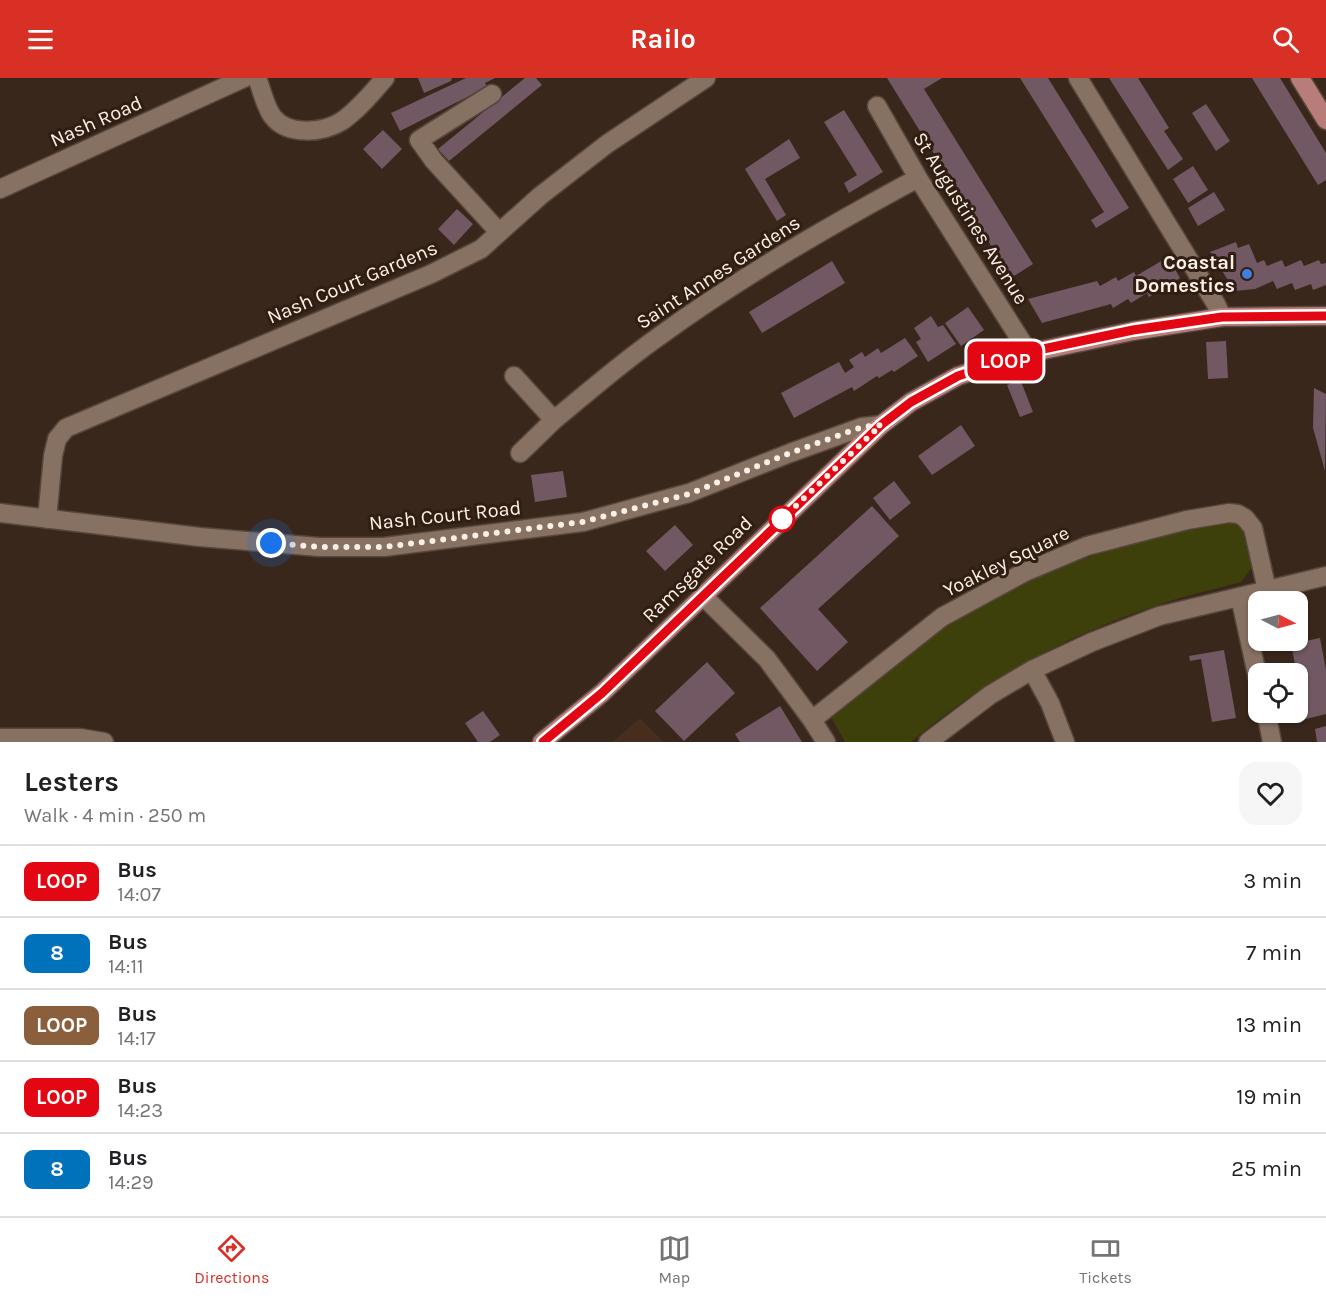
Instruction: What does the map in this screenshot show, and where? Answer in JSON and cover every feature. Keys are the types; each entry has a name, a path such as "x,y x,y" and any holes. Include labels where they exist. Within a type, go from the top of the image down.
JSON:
{"main road":[{"path":"1300,78 1326,120"},
{"name":"Ramsgate Road","path":"543,742 602,693 881,425 911,402 958,376 1029,352 1133,330 1222,317 1326,316"}],"street":[{"name":"Nash Road","path":"0,189 244,78"},
{"path":"257,78 273,117 283,125 296,130 320,129 341,122 385,78"},
{"name":"Nash Court Gardens","path":"47,519 53,456 57,439 66,428 430,274 481,249 540,196 607,144 706,78"},
{"path":"1078,78 1222,317"},
{"path":"492,94 419,140 434,161 499,232"},
{"name":"St Augustines Avenue","path":"877,106 918,178 1029,352"},
{"name":"Saint Annes Gardens","path":"520,453 554,420 653,340 725,291 841,220 918,178"},
{"path":"514,376 554,420"},
{"name":"Nash Court Road","path":"0,513 200,537 319,547 384,547 582,522 689,494 862,427 881,425"},
{"name":"Yoakley Square","path":"812,720 942,617 1025,572 1087,546 1187,520 1230,513 1238,514 1245,518 1253,528 1267,590"},
{"path":"928,742 990,695 1032,670 1092,642 1159,616 1326,576"},
{"path":"702,595 767,659 826,742"},
{"path":"1240,597 1254,663"},
{"path":"1032,670 1050,703 1065,742"},
{"path":"1268,723 1272,742"},
{"path":"0,738 80,738 104,742"}],"shaded area":[{"path":"1227,520 1242,528 1252,567 1241,582 1161,604 1061,644 968,698 911,742 845,742 831,717 879,674 934,630 1022,582 1121,545"},
{"path":"640,718 664,742 612,742"}],"building":[{"path":"418,78 452,78 451,81 424,93"},
{"path":"466,78 495,78 485,83 487,87 400,131 391,113"},
{"path":"525,78 536,78 542,85 449,161 438,149"},
{"path":"887,78 942,78 924,89 1033,264 1011,278"},
{"path":"1020,78 1048,78 1129,208 1096,228 1091,220 1104,212"},
{"path":"1109,78 1138,78 1169,128 1164,131 1183,159 1168,170"},
{"path":"1252,78 1280,78 1326,153 1326,180 1318,185"},
{"path":"1206,104 1230,141 1216,151 1192,113"},
{"path":"844,110 883,172 849,193 844,183 857,175 824,122"},
{"path":"383,130 402,149 382,169 363,149"},
{"path":"789,139 800,158 765,179 786,215 777,221 745,169"},
{"path":"1193,166 1208,190 1188,203 1173,179"},
{"path":"1214,192 1225,210 1198,226 1188,208"},
{"path":"457,209 473,224 454,245 438,229"},
{"path":"1236,242 1238,248 1249,244 1257,263 1264,260 1267,266 1282,260 1285,267 1301,260 1304,266 1319,260 1321,264 1326,263 1326,285 1313,290 1311,284 1295,290 1292,283 1277,289 1273,281 1255,289 1235,291 1210,252"},
{"path":"1168,257 1180,278 1149,297 1147,293 1131,303 1128,299 1113,308 1111,304 1042,323 1028,299 1097,281 1100,286 1116,277 1118,281 1134,272 1136,276"},
{"path":"832,261 845,283 762,333 749,312"},
{"path":"968,307 984,330 961,346 945,323"},
{"path":"931,316 938,327 943,325 956,344 928,362 916,342 921,339 914,328"},
{"path":"905,338 918,356 894,372 892,370 879,378 877,376 854,391 852,387 794,418 781,393 839,362 845,373 854,367 849,360 862,352 865,357 878,348 881,353"},
{"path":"1226,341 1228,378 1208,379 1206,342"},
{"path":"1020,379 1033,412 1020,417 1007,385"},
{"path":"1314,388 1326,394 1325,471 1313,428"},
{"path":"961,425 975,446 932,475 918,456"},
{"path":"563,471 567,497 535,502 531,475"},
{"path":"894,481 911,503 890,520 873,498"},
{"path":"872,506 899,536 818,609 848,642 817,671 760,608"},
{"path":"675,525 693,545 665,571 646,551"},
{"path":"1320,638 1326,670 1326,714 1308,718 1308,663 1295,663 1292,651 1308,651 1308,640"},
{"path":"1224,650 1236,718 1212,722 1201,659 1190,661 1189,656"},
{"path":"707,662 735,693 684,741 655,711"},
{"path":"780,706 802,742 740,742 735,734"},
{"path":"483,711 500,735 490,742 478,742 465,723"},
{"path":"1326,726 1326,742 1317,742 1315,729"}],"bus line":[{"name":"LOOP","path":"543,742 602,693 881,425 911,402 958,376 1029,352 1133,330 1222,317 1326,316"}],"place":[{"name":"Coastal Domestics","path":"1247,274"}],"route":[{"path":"271,543 319,547 384,547 582,522 689,494 862,427 881,425 782,519"}]}
